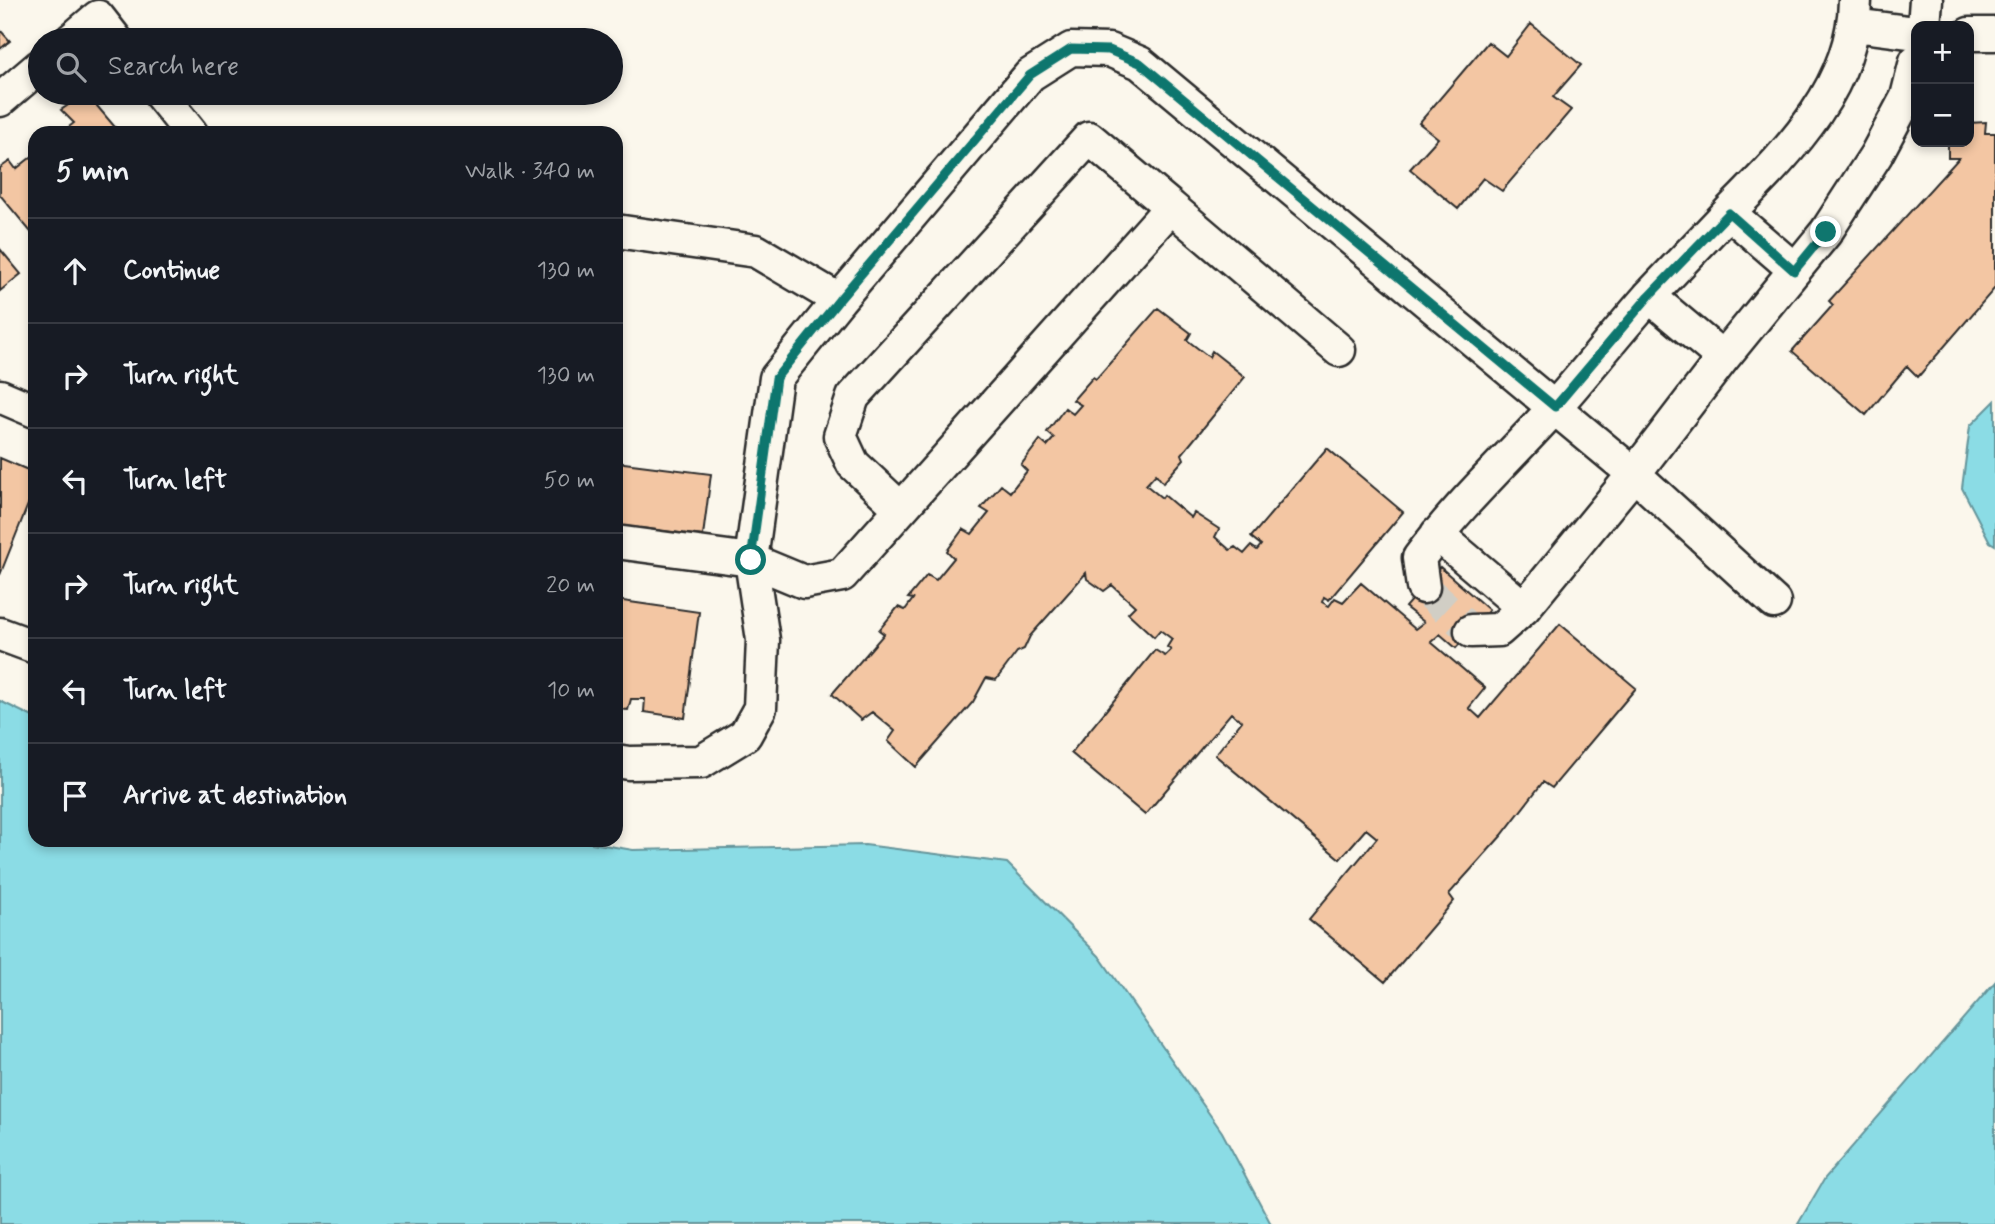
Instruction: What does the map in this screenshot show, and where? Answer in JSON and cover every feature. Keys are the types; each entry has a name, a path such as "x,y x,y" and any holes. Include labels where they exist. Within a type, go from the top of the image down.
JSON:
{"street":[{"path":"1924,21 1926,0"},
{"path":"1423,587 1419,558 1437,534 1555,407 1649,296 1772,170 1814,118 1841,68 1855,12 1911,31"},
{"path":"86,28 98,18 106,28"},
{"path":"1974,34 1995,34"},
{"path":"623,762 701,762 745,735 760,708 763,640 751,560 776,378 1030,75 1071,49 1109,50 1140,63 1634,474 1774,602"},
{"path":"0,100 28,76"},
{"path":"1471,631 1499,630 1524,608 1634,474 1723,358 1826,232 1876,155 1907,97 1911,81"},
{"path":"169,105 185,126"},
{"path":"901,509 853,464 845,446 841,436 853,397 1089,138 1339,350"},
{"path":"623,543 751,560 804,582 842,575 1171,207"},
{"path":"1729,213 1794,271"},
{"path":"623,232 756,251 839,300"},
{"path":"1649,296 1723,358"},
{"path":"0,396 28,408"},
{"path":"1437,534 1524,608"},
{"path":"0,634 28,644"}],"water":[{"path":"1995,401 1995,545 1990,542 1962,488 1970,426"},
{"path":"0,701 28,715 28,847 615,847 633,850 865,845 1007,863 1099,956 1222,1132 1271,1224 0,1224"},
{"path":"1995,982 1995,1224 1798,1224 1825,1178"}],"building":[{"path":"1531,24 1581,65 1553,97 1571,110 1502,191 1483,178 1458,209 1410,169 1438,138 1419,123 1488,42 1506,56"},
{"path":"0,30 10,41 0,49"},
{"path":"68,105 96,105 114,126 70,126 74,123 61,110"},
{"path":"1986,122 1985,133 1995,133 1995,288 1918,377 1907,366 1866,415 1792,351 1833,305 1829,301 1959,158 1948,158 1948,147 1974,147 1974,123"},
{"path":"28,160 28,229 0,195 0,168 10,161 16,169"},
{"path":"0,249 21,274 0,291"},
{"path":"1158,308 1191,333 1187,340 1209,357 1212,351 1245,377 1182,454 1184,459 1163,483 1156,474 1146,485 1162,498 1164,495 1191,518 1194,513 1219,529 1215,537 1230,550 1235,547 1244,554 1251,546 1257,550 1261,545 1251,537 1327,448 1403,512 1329,600 1324,597 1322,602 1329,606 1335,598 1343,602 1361,583 1415,629 1424,622 1405,607 1440,567 1489,610 1456,648 1440,634 1431,642 1485,688 1469,708 1480,718 1560,624 1636,688 1552,788 1543,782 1502,835 1449,894 1454,901 1385,982 1309,919 1377,838 1366,829 1340,859 1215,755 1242,721 1231,713 1145,815 1071,753 1155,650 1165,656 1171,650 1167,647 1172,639 1160,630 1154,637 1128,613 1135,606 1112,585 1104,591 1087,579 1086,573 1030,636 1024,649 1017,652 996,680 986,678 973,702 916,767 888,741 895,731 872,712 861,720 832,694 884,634 879,630 898,607 905,610 913,599 908,598 927,575 936,580 954,558 947,551 963,529 972,534 989,513 981,508 1001,485 1010,492 1027,471 1021,465 1040,440 1047,446 1054,438 1047,432 1065,408 1073,414 1081,405 1073,400 1093,377 1096,379"},
{"path":"0,458 28,470 28,505 0,575"},
{"path":"623,463 711,474 703,536 623,526"},
{"path":"623,601 699,612 685,718 644,712 645,699 631,699 628,710 623,710"}],"tunnel":[{"path":"1423,587 1471,631"}],"route":[{"path":"751,560 776,378 1030,75 1071,49 1109,50 1140,63 1555,407 1649,296 1729,213 1794,271 1826,232"}]}
